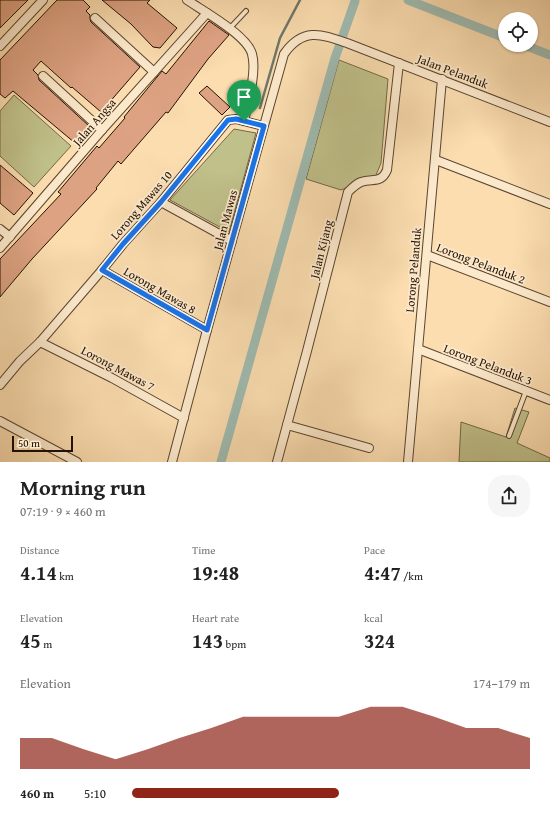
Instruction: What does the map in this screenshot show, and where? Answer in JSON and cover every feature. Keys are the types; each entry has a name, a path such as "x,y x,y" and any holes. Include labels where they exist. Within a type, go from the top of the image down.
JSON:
{"street":[{"path":"0,46 43,0"},
{"path":"187,0 230,28 252,52 253,62 250,90 244,121"},
{"name":"Jalan Angsa","path":"0,248 102,130 207,13"},
{"path":"95,18 154,72"},
{"name":"Jalan Mawas","path":"172,462 284,54 294,42 300,38 315,34 323,34 347,42"},
{"name":"Jalan Pelanduk","path":"347,42 550,122"},
{"name":"Jalan Kijang","path":"277,462 308,351 348,192 356,184 363,181 383,178 387,170 399,63"},
{"path":"43,76 102,130"},
{"name":"Lorong Pelanduk","path":"408,462 442,80"},
{"name":"Lorong Mawas 10","path":"0,386 20,361 40,342 123,244 161,202 228,120 236,119 264,126"},
{"path":"436,160 550,204"},
{"path":"161,202 232,241"},
{"path":"0,229 10,237"},
{"name":"Lorong Pelanduk 2","path":"427,255 550,302"},
{"name":"Lorong Mawas 8","path":"102,270 207,330"},
{"name":"Lorong Mawas 7","path":"40,342 112,378 184,418"},
{"name":"Lorong Pelanduk 3","path":"418,349 550,400"},
{"path":"0,421 77,462"},
{"path":"287,425 369,448"}],"lane":[{"path":"230,28 246,11"},
{"path":"509,436 526,391"}],"green space":[{"path":"339,60 388,79 381,163 374,180 356,184 341,190 306,179"},
{"path":"14,95 71,146 34,187 0,156 0,111"},
{"path":"234,129 256,133 229,232 170,200"},
{"path":"515,408 529,412 517,443 550,458 550,462 459,462 461,422 506,437"}],"building":[{"path":"0,0 28,0 0,28"},
{"path":"57,0 83,0 90,7 86,11 90,15 91,22 140,67 101,112 41,61 33,70 38,75 39,80 89,126 75,143 13,91 5,98 0,94 0,60"},
{"path":"102,0 150,0 147,3 177,28 160,48 153,47 131,24"},
{"path":"209,21 229,35 208,59 168,113 166,112 121,164 118,161 96,188 97,189 32,259 0,297 0,259 61,194 58,192 97,146 99,148 162,71 166,74"},
{"path":"207,86 230,107 222,115 199,93"},
{"path":"0,165 33,193 14,215 0,203"}],"waterway":[{"path":"260,108 280,38 300,0"},
{"path":"408,0 498,35"},
{"path":"221,462 335,58 355,1"},
{"path":"538,50 550,55"}],"route":[{"path":"236,119 244,121 264,126 207,330 102,270 161,202 228,120 236,119"}]}
